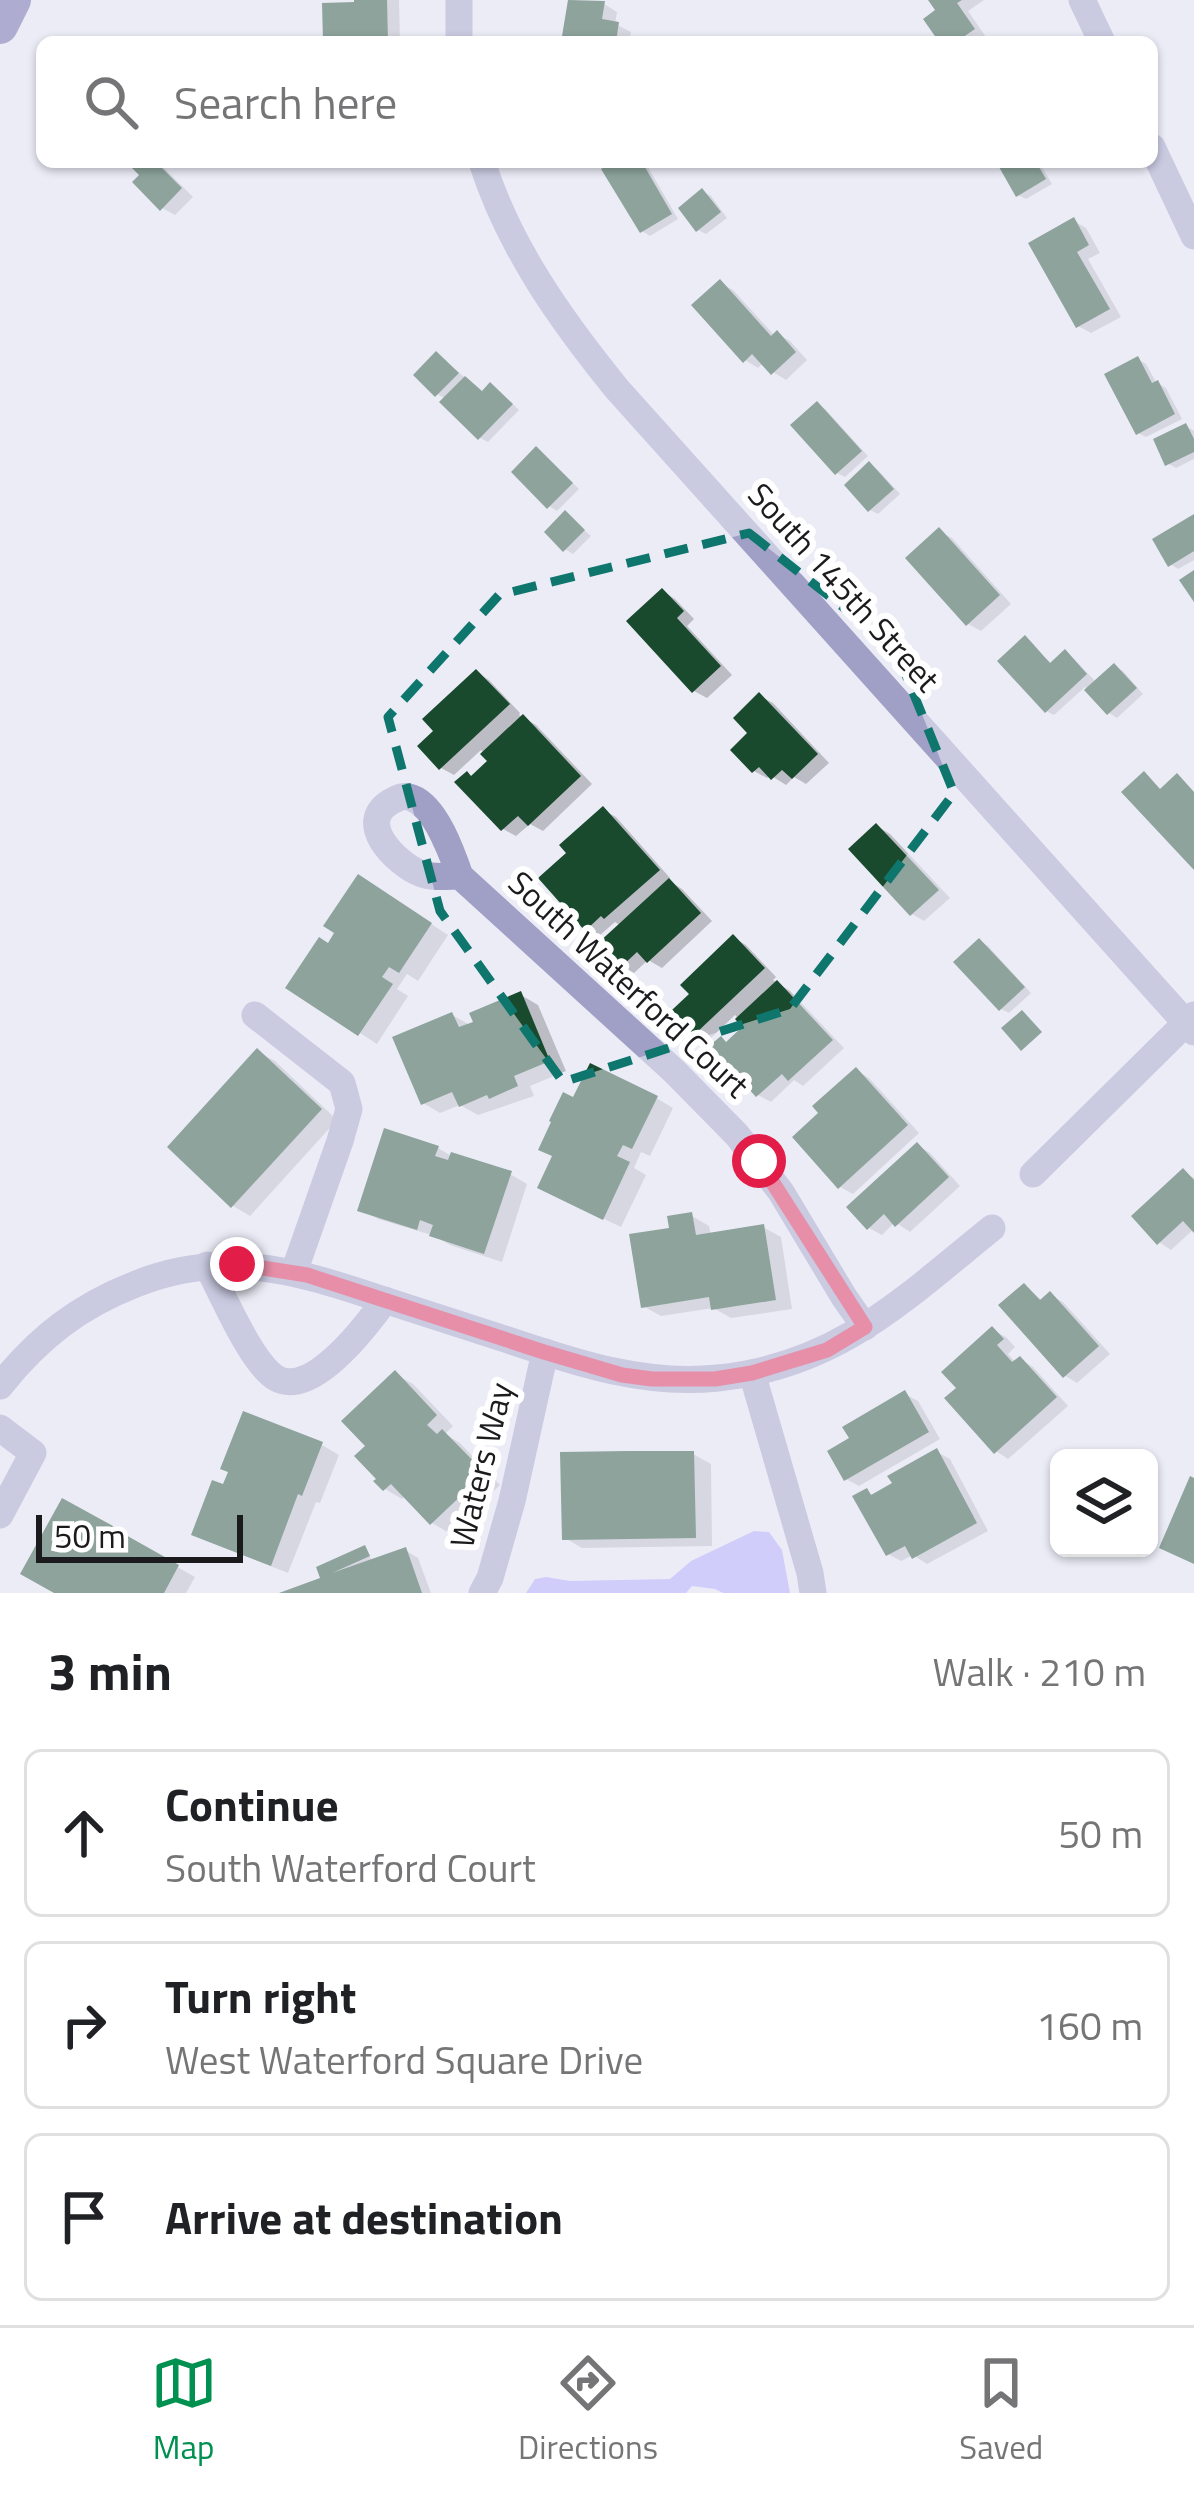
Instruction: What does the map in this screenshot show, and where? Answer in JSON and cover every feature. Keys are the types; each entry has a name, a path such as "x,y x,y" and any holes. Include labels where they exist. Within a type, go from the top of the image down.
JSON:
{"main road":[{"path":"0,26 13,0"}],"street":[{"path":"459,0 459,36"},
{"path":"1082,0 1099,36"},
{"path":"1158,161 1194,236"},
{"name":"South 145th Street","path":"484,168 513,238 548,298 617,389 1191,1023"},
{"name":"South Waterford Court","path":"460,876 674,1071 737,1135 781,1192 865,1327"},
{"path":"255,1015 342,1083 349,1109 294,1272"},
{"path":"1033,1174 1191,1023"},
{"path":"0,1386 39,1341 104,1296 156,1276 237,1264 294,1272 622,1375 715,1379 827,1350 890,1311 992,1228"},
{"path":"207,1265 257,1361 286,1382 299,1382 321,1370 362,1332 385,1300"},
{"name":"Waters Way","path":"482,1593 512,1501 544,1352"},
{"path":"752,1373 813,1593"},
{"path":"0,1429 33,1453 0,1515"}],"highlighted area":[{"path":"749,533 895,648 954,793 790,1009 563,1082 440,911 388,717 499,595"}],"shaded area":[{"path":"754,1531 769,1532 782,1550 790,1593 723,1593 692,1586 686,1593 526,1593 535,1579 546,1577 570,1581 670,1579 691,1561"}],"building":[{"path":"387,0 388,36 323,36 322,3"},
{"path":"568,0 605,1 602,19 619,22 617,36 562,36"},
{"path":"928,0 962,0 957,3 975,29 965,36 935,36 923,19 935,10"},
{"path":"132,168 162,168 182,188 160,211 132,182 139,175"},
{"path":"645,168 672,214 640,233 601,169"},
{"path":"1000,168 1040,168 1046,179 1016,197"},
{"path":"702,188 721,212 696,232 678,208"},
{"path":"1074,217 1089,245 1077,252 1110,309 1076,328 1028,243"},
{"path":"720,279 771,336 777,330 796,352 771,375 752,354 743,363 691,305"},
{"path":"436,351 459,373 435,397 413,375"},
{"path":"1138,356 1152,383 1158,380 1175,414 1136,435 1104,374"},
{"path":"465,376 482,391 490,382 513,404 478,440 439,402"},
{"path":"817,401 862,451 835,475 790,425"},
{"path":"1186,423 1194,452 1165,466 1153,439"},
{"path":"536,446 573,483 547,509 511,472"},
{"path":"869,461 894,489 868,512 844,485"},
{"path":"565,510 585,530 563,552 544,532"},
{"path":"1194,514 1194,551 1168,567 1152,539"},
{"path":"939,527 1000,595 966,626 905,558"},
{"path":"1194,570 1194,602 1179,580"},
{"path":"662,588 684,611 677,618 721,666 692,693 626,621"},
{"path":"1025,635 1050,663 1065,649 1087,674 1045,713 997,661"},
{"path":"1114,663 1137,688 1107,715 1084,690"},
{"path":"476,669 510,704 439,770 417,746 433,731 422,719"},
{"path":"759,692 818,754 792,779 782,770 771,780 759,767 752,773 730,750 747,733 733,718"},
{"path":"523,714 581,776 528,826 518,816 501,831 454,782 467,771 471,776 487,761 480,754"},
{"path":"1144,771 1160,789 1177,773 1194,792 1194,870 1121,792"},
{"path":"603,806 660,870 585,931 538,878 566,853 559,845"},
{"path":"876,823 939,890 910,916 848,849"},
{"path":"358,874 432,923 399,973 389,967 382,977 393,984 358,1036 285,988 319,937 328,943 334,933 323,926"},
{"path":"669,878 701,913 647,963 637,952 620,968 597,944"},
{"path":"733,934 765,968 694,1035 672,1010 689,994 680,985"},
{"path":"979,938 1025,987 999,1011 953,962"},
{"path":"777,980 833,1040 788,1081 782,1074 756,1097 709,1046 721,1036 726,1042 742,1027 735,1019"},
{"path":"521,991 550,1061 514,1076 518,1086 489,1099 487,1095 459,1107 452,1092 421,1105 392,1037 452,1012 459,1027 473,1022 469,1013"},
{"path":"1022,1010 1042,1032 1021,1051 1001,1028"},
{"path":"257,1048 322,1109 231,1208 167,1147"},
{"path":"590,1063 658,1096 632,1149 623,1145 617,1156 630,1162 603,1220 537,1188 552,1156 538,1150 549,1121 563,1092 573,1097"},
{"path":"856,1067 908,1125 838,1189 792,1137 818,1113 812,1106"},
{"path":"384,1128 439,1146 435,1156 448,1160 451,1152 512,1171 484,1254 429,1236 433,1225 420,1220 417,1230 357,1211"},
{"path":"917,1142 949,1177 895,1227 884,1214 867,1230 846,1207"},
{"path":"1183,1168 1194,1180 1194,1233 1183,1221 1157,1245 1131,1216"},
{"path":"692,1212 696,1235 764,1224 776,1300 711,1310 709,1297 641,1308 629,1234 669,1228 667,1216"},
{"path":"1024,1283 1040,1300 1050,1291 1099,1346 1063,1378 998,1305"},
{"path":"992,1326 1004,1339 997,1345 1012,1362 1020,1356 1057,1397 994,1454 944,1398 956,1388 941,1372"},
{"path":"395,1370 437,1415 427,1425 437,1434 442,1429 485,1473 430,1525 391,1484 383,1491 373,1481 376,1479 354,1456 365,1446 341,1421"},
{"path":"905,1390 929,1432 844,1481 827,1451 849,1438 842,1427"},
{"path":"243,1411 323,1442 271,1566 191,1535 212,1480 223,1484 228,1472 220,1469"},
{"path":"937,1448 977,1523 912,1559 905,1546 886,1556 852,1496 867,1488 871,1495 892,1483 887,1476"},
{"path":"694,1451 696,1538 562,1540 560,1452"},
{"path":"1190,1476 1194,1478 1194,1564 1159,1548"},
{"path":"62,1498 113,1526 107,1538 119,1544 124,1534 179,1565 164,1593 54,1593 20,1574"},
{"path":"365,1545 370,1556 332,1573 406,1547 422,1593 279,1593 320,1578 316,1567"}],"route":[{"path":"237,1264 307,1275 622,1375 715,1379 752,1373 827,1350 865,1327 759,1161"}]}
